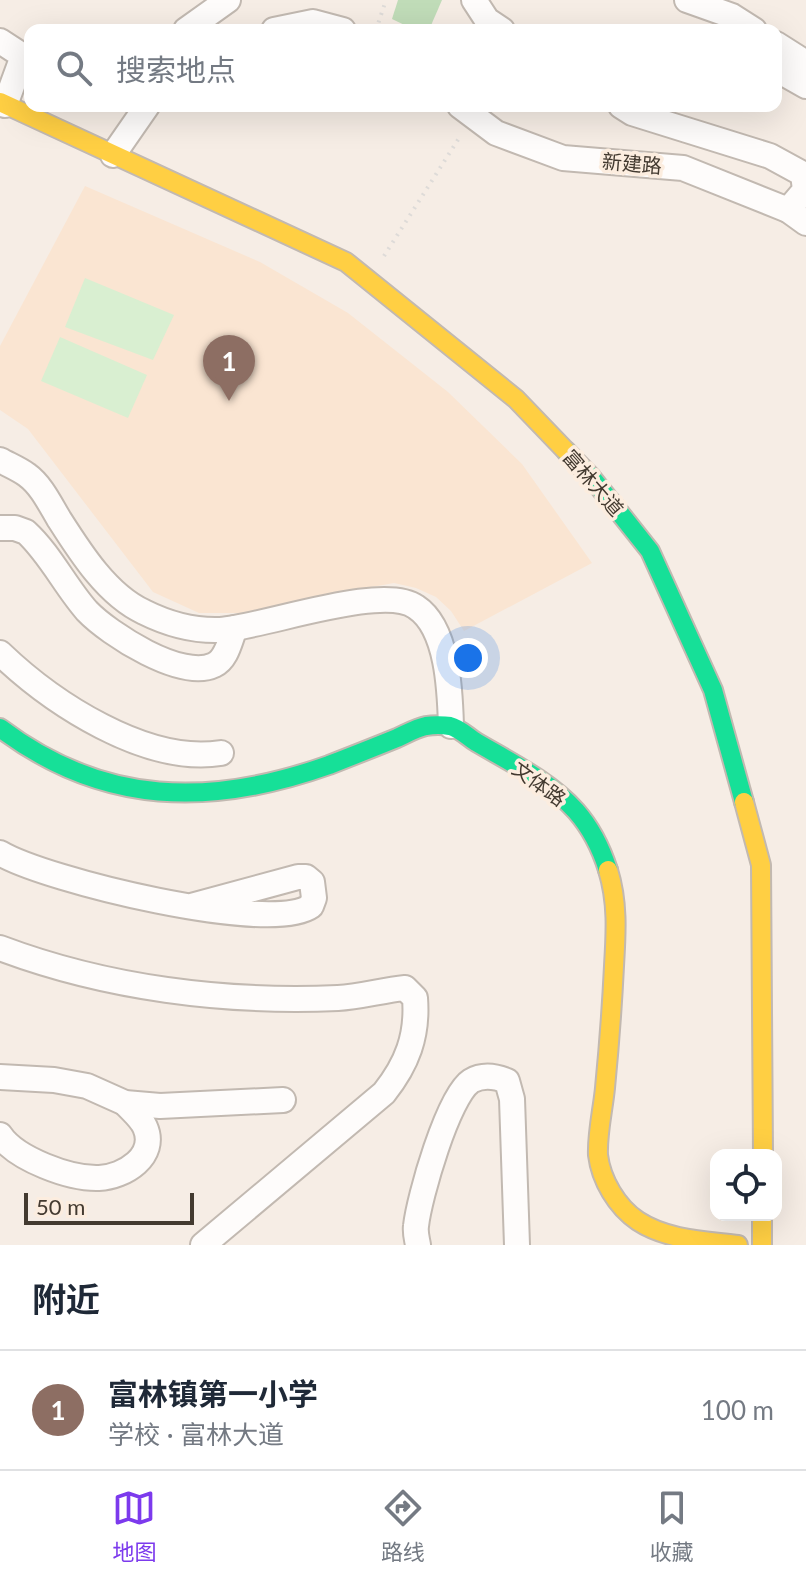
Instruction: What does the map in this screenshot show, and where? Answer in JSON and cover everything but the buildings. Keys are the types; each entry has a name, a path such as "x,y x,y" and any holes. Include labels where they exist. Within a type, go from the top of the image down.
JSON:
{"main road":[{"name":"富林大道","path":"3,103 346,262 516,399 592,478 650,551 713,690 761,865 763,1149"},
{"path":"0,728 63,769 100,783 199,792 270,783 335,762 426,726 451,726"},
{"name":"文体路","path":"451,726 534,777 566,801 599,845 612,885 616,917 611,1035 598,1152 600,1169 611,1190 622,1209 661,1234 738,1245"},
{"path":"762,1221 762,1245"}],"street":[{"path":"194,24 228,0"},
{"path":"474,0 493,24"},
{"path":"687,0 732,16 745,24"},
{"path":"0,41 24,57"},
{"path":"782,48 806,63"},
{"path":"3,103 24,62"},
{"path":"782,72 806,86"},
{"path":"113,155 143,112"},
{"name":"新建路","path":"467,112 496,133 563,158 683,168 797,216"},
{"path":"647,112 770,156 803,174 806,190 797,216"},
{"path":"0,460 27,475 39,487 71,538 121,598 165,622 192,629 235,628 361,601 396,600 414,604 424,614 441,644 451,698 451,726"},
{"path":"0,528 26,532 88,611 107,629 136,647 170,662 204,668 215,665 223,658 235,628"},
{"path":"0,653 52,698 83,718 174,753 201,756 221,753"},
{"path":"0,853 44,872 133,896 191,906"},
{"path":"0,948 89,976 222,996 340,998 405,988 415,998 416,1019 409,1053 400,1073 384,1093 203,1245"},
{"path":"418,1245 415,1230 423,1191 451,1106 470,1081 492,1075 507,1081 512,1099 517,1245"},
{"path":"0,1077 54,1080 87,1086 125,1103 160,1106 283,1100"},
{"path":"0,1091 7,1085 28,1079"},
{"path":"0,1135 16,1152 40,1164 84,1177 111,1176 135,1165 146,1148 145,1128 125,1103"}],"path":[{"path":"378,24 386,0"},
{"path":"368,280 465,112"}],"shaded area":[{"path":"85,186 260,262 348,313 448,392 522,464 592,563 464,631 451,611 436,597 394,583 316,597 263,612 241,613 199,613 153,592 28,429 0,410 0,346"}],"green space":[{"path":"398,0 442,0 432,24 402,24 392,19"},
{"path":"85,278 174,315 153,360 65,327"},
{"path":"60,337 147,375 128,418 41,381"}],"traffic: fast":[{"path":"566,451 592,478 650,551 713,690 744,802"},
{"path":"0,728 39,754 78,773 118,785 159,792 200,792 285,779 329,765 422,727 450,726 529,773 565,800 591,831 608,870"}],"traffic: slow":[{"path":"0,102 346,262 516,399 566,451"},
{"path":"744,802 761,865 763,1149"},
{"path":"608,870 616,930 598,1147 603,1174 623,1208 649,1227 686,1239 738,1245"},
{"path":"762,1221 762,1245"}],"place":[{"name":"富林镇第一小学","path":"229,401"}]}
